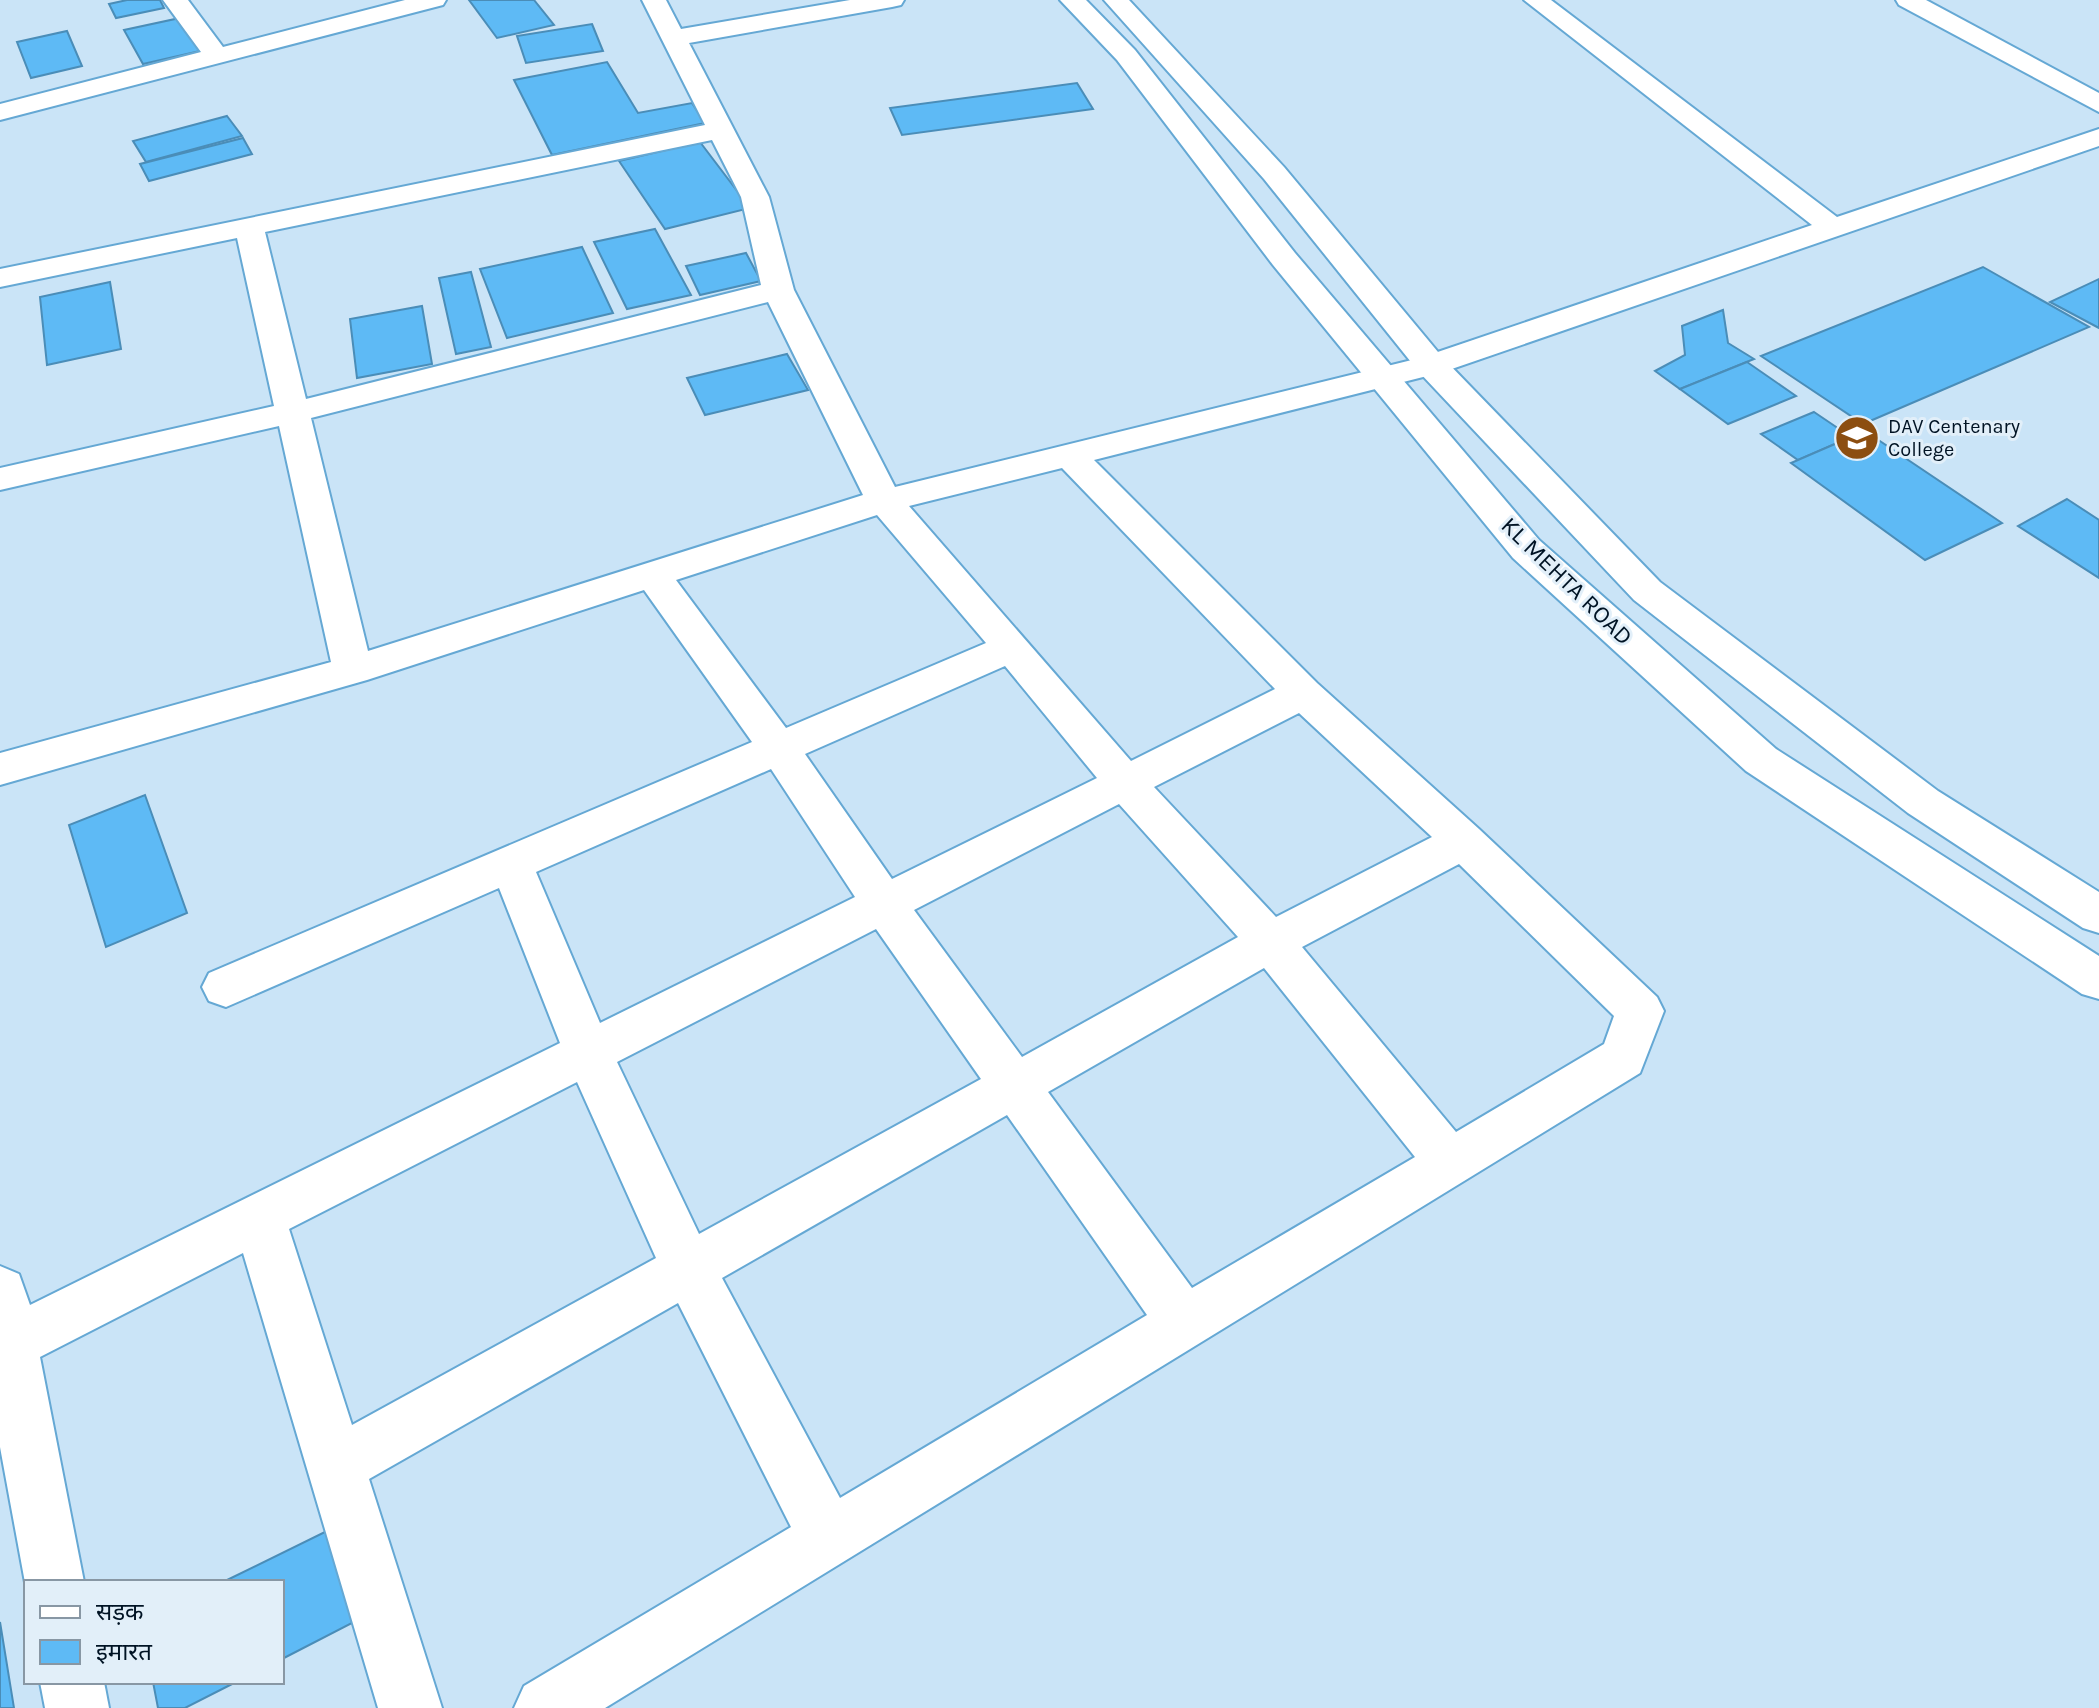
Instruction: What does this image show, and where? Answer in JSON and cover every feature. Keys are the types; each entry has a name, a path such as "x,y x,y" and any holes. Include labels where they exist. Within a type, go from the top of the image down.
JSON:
{"street":[{"path":"175,0 217,56"},
{"path":"0,112 434,0"},
{"path":"654,0 755,197 778,290 884,501 1012,647 1125,783 1270,942 1450,1162"},
{"path":"673,38 892,0"},
{"name":"KL MEHTA ROAD","path":"1072,0 1126,55 1284,259 1526,549 1761,760 2099,980"},
{"name":"KL MEHTA ROAD","path":"1116,0 1274,173 1431,365 1647,591 1923,802 2099,915"},
{"path":"1536,0 1835,229"},
{"path":"1908,0 2099,104"},
{"path":"0,278 721,130"},
{"path":"0,769 353,670 884,501 1431,365 2099,137"},
{"path":"249,227 353,670"},
{"path":"0,479 293,412 778,290"},
{"path":"546,1708 1623,1058 1640,1011 1464,841 1303,693 1068,454"},
{"path":"653,574 676,610 779,748 884,904 1184,1322"},
{"path":"226,987 1012,647"},
{"path":"54,1580 5,1318 259,1217 1303,693"},
{"path":"334,1467 1270,942 1464,841"},
{"path":"511,864 588,1052 688,1268 828,1537"},
{"path":"259,1217 410,1708"},
{"path":"72,1684 77,1708"}],"building":[{"path":"127,0 160,0 164,8 116,18 109,4"},
{"path":"469,0 534,0 554,25 497,38"},
{"path":"180,18 200,51 143,64 124,30"},
{"path":"592,24 603,51 526,63 517,36"},
{"path":"67,31 82,66 31,78 17,42"},
{"path":"607,62 638,113 692,103 705,123 552,155 514,80"},
{"path":"1077,83 1093,109 902,135 890,108"},
{"path":"227,116 242,136 146,162 133,141"},
{"path":"243,138 252,154 149,181 140,164"},
{"path":"700,142 750,208 665,229 619,161"},
{"path":"655,229 691,295 627,309 594,242"},
{"path":"582,247 613,313 507,338 480,269"},
{"path":"746,253 761,281 700,295 686,266"},
{"path":"1983,267 2089,327 1863,424 1761,356"},
{"path":"471,272 491,347 456,354 439,278"},
{"path":"2099,279 2099,328 2050,302"},
{"path":"110,282 121,349 47,365 40,297"},
{"path":"422,306 432,364 357,378 350,319"},
{"path":"1723,310 1728,343 1754,359 1680,389 1655,371 1685,355 1682,326"},
{"path":"787,354 808,390 705,415 687,378"},
{"path":"1747,362 1796,396 1728,424 1680,389"},
{"path":"1814,412 1851,437 1798,460 1761,434"},
{"path":"1865,431 2002,523 1925,560 1791,463"},
{"path":"2067,499 2099,520 2099,578 2018,526"},
{"path":"145,795 187,913 106,947 69,825"},
{"path":"331,1529 352,1623 284,1658 284,1580 227,1580"},
{"path":"0,1622 14,1708 0,1708"},
{"path":"153,1684 232,1684 185,1708 158,1708"}],"place":[{"name":"DAV Centenary College","path":"1857,438"}]}
